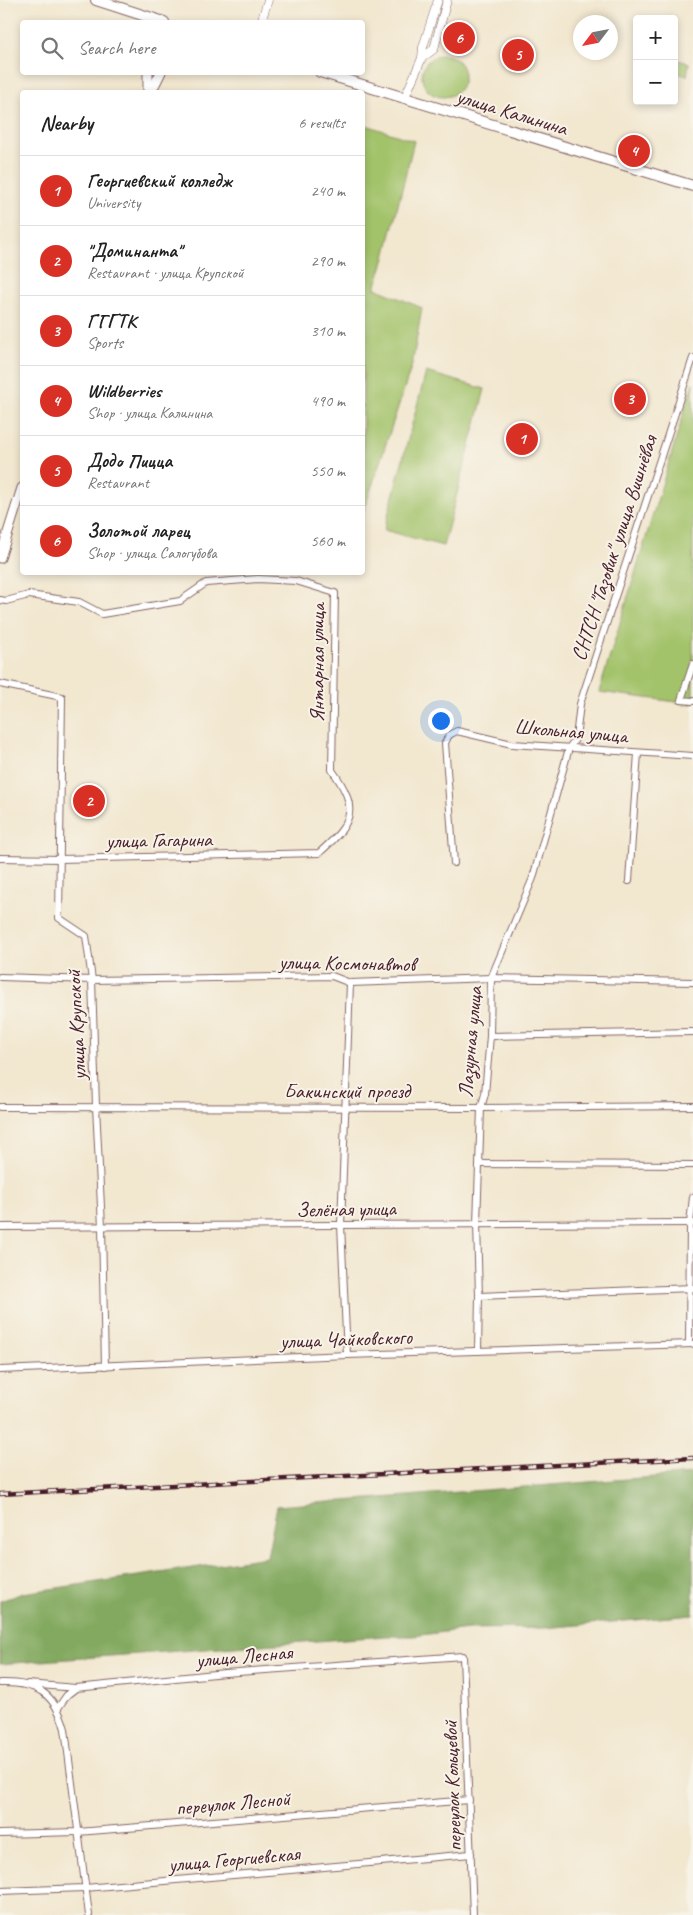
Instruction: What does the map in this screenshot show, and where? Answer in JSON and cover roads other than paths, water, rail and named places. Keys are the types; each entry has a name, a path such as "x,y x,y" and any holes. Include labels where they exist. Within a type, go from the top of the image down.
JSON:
{"main road":[{"path":"96,0 153,20"},
{"path":"148,75 150,90"},
{"path":"151,90 159,75"},
{"name":"улица Калинина","path":"329,75 693,186"},
{"path":"0,558 20,494"}],"street":[{"path":"262,20 268,0"},
{"path":"404,99 422,58 423,47 438,0"},
{"path":"422,58 434,49 447,0"},
{"name":"СНТСН \"Газовик\" улица Вишнёвая","path":"569,748 576,738 580,704 693,358"},
{"name":"Янтарная улица","path":"0,600 6,601 29,596 79,602 102,614 180,602 206,583 258,579 296,581 335,593 332,770 343,785 350,819 336,838 319,853"},
{"path":"693,664 681,700 693,701"},
{"name":"улица Крупской","path":"0,684 62,697 59,918 86,936 92,980 102,1227 105,1366"},
{"name":"Школьная улица","path":"454,864 445,743 449,735 457,731 512,744 693,756"},
{"name":"Лазурная улица","path":"478,1351 477,1224 481,1108 485,1094 490,1036 491,978 533,878 569,748"},
{"path":"629,881 638,753"},
{"name":"улица Гагарина","path":"0,858 319,853"},
{"name":"улица Космонавтов","path":"0,977 92,980 332,976 350,983 491,978 693,982"},
{"path":"347,1355 341,1225 350,983"},
{"path":"490,1036 693,1032"},
{"name":"Бакинский проезд","path":"0,1107 481,1108 693,1106"},
{"path":"480,1164 693,1165"},
{"path":"691,1344 693,1198"},
{"name":"Зелёная улица","path":"0,1227 692,1223"},
{"path":"479,1296 691,1288"},
{"name":"улица Чайковского","path":"0,1370 347,1355 691,1344"},
{"name":"улица Лесная","path":"0,1683 76,1688 225,1672 464,1656"},
{"name":"переулок Кольцевой","path":"464,1656 473,1915"},
{"path":"28,1684 50,1699 58,1708 65,1729 89,1915"},
{"path":"58,1708 67,1695 76,1688"},
{"name":"переулок Лесной","path":"0,1834 78,1832 469,1800"},
{"name":"улица Георгиевская","path":"0,1890 85,1888 471,1854"}],"railway":[{"path":"0,1494 693,1458"}],"place":[{"name":"Золотой ларец","path":"459,38"},
{"name":"Додо Пицца","path":"518,55"},
{"name":"Wildberries","path":"634,151"},
{"name":"ГГГТК","path":"630,399"},
{"name":"Георгиевский колледж","path":"522,439"},
{"name":"\"Доминанта\"","path":"89,801"}]}
